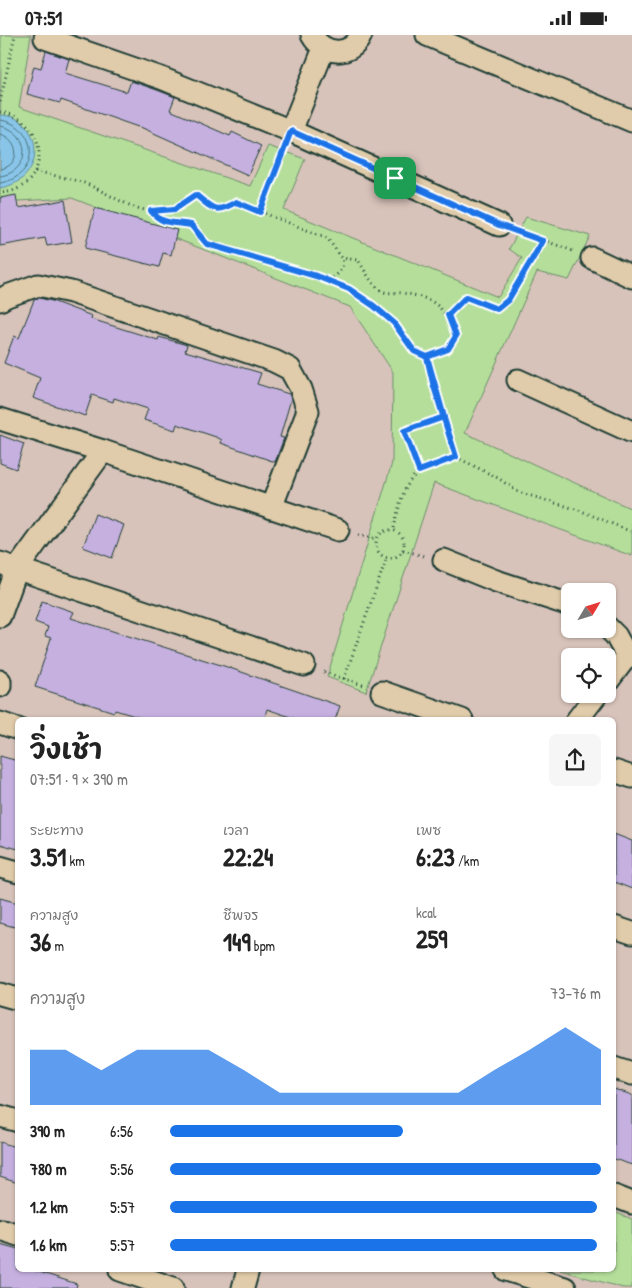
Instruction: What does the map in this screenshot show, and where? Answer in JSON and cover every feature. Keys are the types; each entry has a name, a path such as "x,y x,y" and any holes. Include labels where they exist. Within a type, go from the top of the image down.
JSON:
{"street":[{"path":"291,131 318,42 340,52 354,45 361,35"},
{"path":"427,35 632,121"},
{"path":"45,38 161,78 291,131 499,225"},
{"path":"592,258 632,277"},
{"path":"0,300 38,285 71,292 274,361 290,369 302,389 308,411 271,508"},
{"path":"518,380 632,432"},
{"path":"0,419 338,530"},
{"path":"0,616 9,566 102,451"},
{"path":"444,560 496,581 561,602"},
{"path":"9,566 304,665"},
{"path":"616,636 629,660 616,673"},
{"path":"0,681 0,686"},
{"path":"382,692 453,717"},
{"path":"579,717 590,703"},
{"path":"0,723 15,728"},
{"path":"616,772 632,777"},
{"path":"0,867 15,871"},
{"path":"616,928 632,933"},
{"path":"0,994 15,998"},
{"path":"616,1069 632,1074"},
{"path":"0,1115 15,1120"},
{"path":"616,1197 632,1203"},
{"path":"126,1272 173,1288"},
{"path":"243,1288 247,1272"},
{"path":"513,1272 565,1288"}],"path":[{"path":"0,102 15,35"},
{"path":"0,112 12,113 24,120 33,130 39,143 39,157 35,171 27,182 16,190 0,193"},
{"path":"260,212 291,131"},
{"path":"35,171 84,183 131,207 151,211 175,209 196,195 210,208 223,210 236,202 328,238 342,257 344,264 339,273 329,281"},
{"path":"151,211 157,219 168,223 191,225 207,244 316,276 349,289 374,306 394,323 414,351 427,357 448,349 456,336 448,315 437,305 425,299 403,293 383,291 373,283 358,260 342,257"},
{"path":"499,225 592,258"},
{"path":"448,315 466,297 497,309 508,300 543,241"},
{"path":"427,357 456,457 498,478 518,492 579,511 632,532"},
{"path":"419,471 404,431 444,417"},
{"path":"394,528 409,479 419,471 456,457"},
{"path":"386,530 395,530 402,536 404,541 403,551 396,557 386,557 377,548 377,539 386,530"},
{"path":"344,679 386,557"},
{"path":"304,665 382,692"}],"green space":[{"path":"1,35 31,35 19,107 250,186 268,146 305,159 284,210 498,297 522,258 509,249 526,217 590,236 569,280 537,272 465,433 632,509 632,556 434,483 366,692 327,677 392,463 393,372 350,307 72,198 0,202"},
{"path":"616,1213 632,1219 632,1288 623,1288 567,1272 616,1272"}],"water":[{"path":"0,115 14,118 25,125 32,136 35,149 33,161 27,173 16,183 0,188"}],"building":[{"path":"46,51 69,59 65,73 127,92 131,81 157,90 175,97 170,110 230,136 232,132 261,146 248,175 138,126 61,100 60,103 27,94 34,66 41,68"},
{"path":"16,195 18,208 65,200 72,242 47,246 45,238 0,246 0,198"},
{"path":"95,208 177,230 171,255 163,253 159,267 85,248"},
{"path":"39,298 92,316 91,319 158,340 159,337 187,345 185,351 261,373 257,384 289,394 291,399 280,437 284,438 275,462 221,443 222,440 216,437 177,424 175,430 144,420 148,409 114,398 113,402 92,395 85,416 33,398 40,378 4,363 14,336 19,338 34,300"},
{"path":"0,435 24,444 16,469 0,463"},
{"path":"95,514 124,525 112,558 83,547"},
{"path":"42,601 74,612 71,618 224,666 340,706 336,717 290,717 267,709 265,717 138,717 115,710 114,712 35,687 51,638 45,636 48,627 35,622"},
{"path":"0,756 15,760 15,848 0,844"},
{"path":"616,835 632,841 632,889 616,883"},
{"path":"0,898 15,902 15,927 0,923"},
{"path":"616,1090 632,1095 632,1165 616,1160"},
{"path":"0,1142 15,1147 15,1182 0,1177"},
{"path":"0,1244 15,1248 15,1272 39,1272 77,1284 76,1288 0,1288"}],"route":[{"path":"395,178 291,131 260,212 236,202 223,210 210,208 196,195 175,209 151,211 157,219 168,223 191,225 207,244 316,276 349,289 374,306 394,323 414,351 427,357 456,457 419,471 404,431 444,417 427,357 448,349 456,336 448,315 466,297 497,309 508,300 543,241 499,225 395,178"}]}
